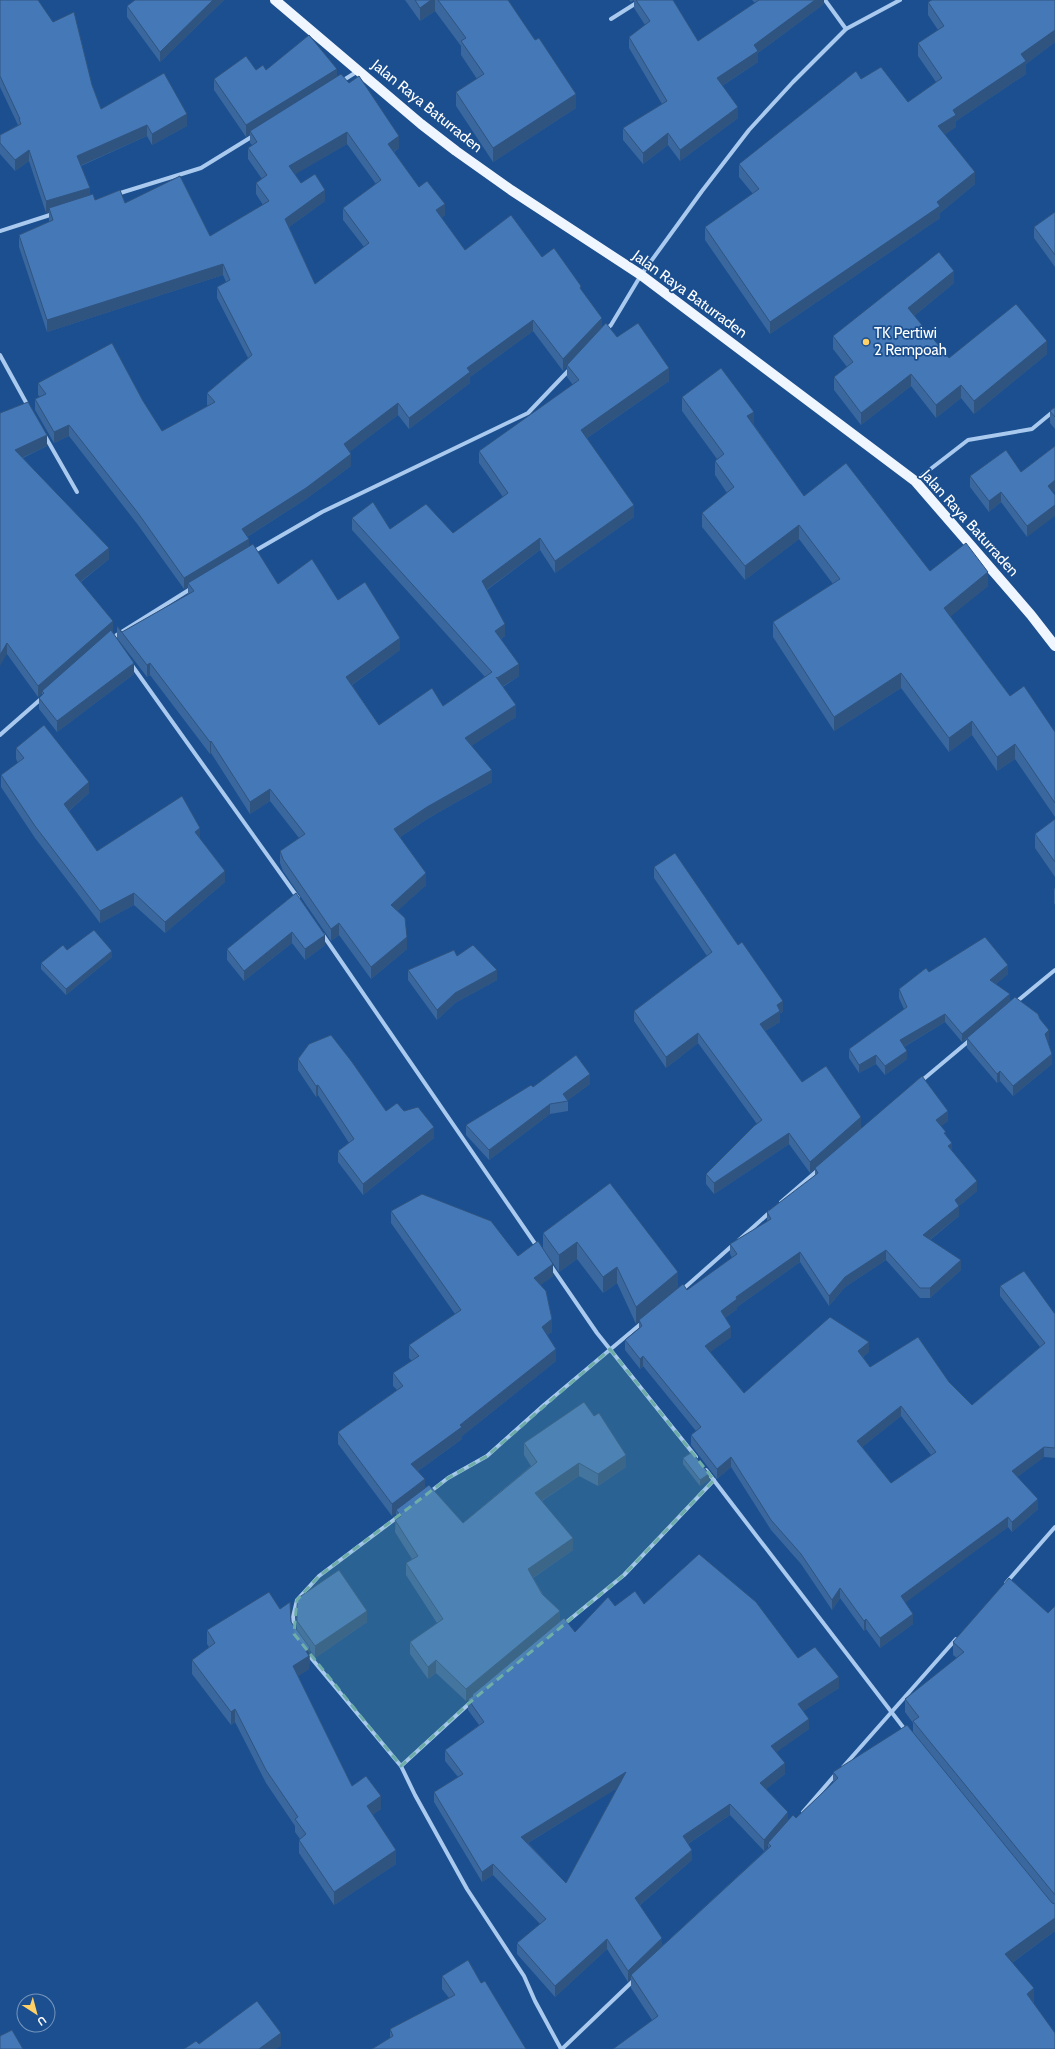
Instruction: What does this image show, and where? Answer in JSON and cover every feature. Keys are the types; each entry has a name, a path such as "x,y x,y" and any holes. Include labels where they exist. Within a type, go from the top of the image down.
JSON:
{"main road":[{"name":"Jalan Raya Baturraden","path":"275,0 456,150 511,190 641,275 915,481 1031,615 1055,646"}],"street":[{"path":"610,19 641,0"},
{"path":"825,0 846,29"},
{"path":"601,336 611,325 641,275 702,191 749,130 793,82 846,29 900,0"},
{"path":"340,83 359,70"},
{"path":"112,196 201,168 255,135"},
{"path":"0,231 60,212"},
{"path":"0,355 30,409"},
{"path":"246,556 322,512 528,413 575,363"},
{"path":"915,481 968,440 1032,428 1055,410"},
{"path":"41,429 77,492"},
{"path":"106,642 199,584"},
{"path":"112,637 116,643"},
{"path":"130,662 299,900"},
{"path":"0,735 47,694"},
{"path":"322,933 543,1254"},
{"path":"1012,1005 1055,970"},
{"path":"917,1085 976,1035"},
{"path":"676,1295 820,1168"},
{"path":"548,1261 610,1349 699,1462"},
{"path":"425,1497 448,1478 487,1456 610,1349 646,1320"},
{"path":"704,1468 911,1737"},
{"path":"560,1628 624,1575 714,1480"},
{"path":"294,1634 293,1617 297,1600 319,1576 401,1515"},
{"path":"1002,1587 1055,1527"},
{"path":"797,1819 960,1635"},
{"path":"303,1647 401,1766 415,1795 467,1889 524,1976 535,2001 562,2049 636,1979"},
{"path":"401,1766 475,1698"}],"highlighted area":[{"path":"610,1349 714,1480 624,1575 469,1703 401,1766 294,1634 297,1600 319,1576 448,1478 487,1456"}],"building":[{"path":"0,0 38,0 53,22 74,12 92,85 101,109 164,73 187,114 152,134 147,125 77,156 90,188 46,201 29,150 15,160 0,143 0,135 21,124 0,76"},
{"path":"135,0 213,0 160,52 127,6"},
{"path":"415,0 431,0 420,8"},
{"path":"438,0 508,0 535,40 539,38 576,94 493,148 456,92 484,74 461,41 466,38"},
{"path":"636,0 673,0 698,41 759,0 815,0 754,45 758,51 717,78 738,107 680,150 668,133 643,153 623,128 667,101 629,37 650,21"},
{"path":"932,0 1055,0 1055,30 1021,54 1026,61 953,110 956,115 938,126 975,172 937,202 940,206 770,322 705,227 759,189 739,164 856,71 861,79 881,67 908,102 942,78 918,43 944,26 928,2"},
{"path":"309,35 337,69 246,125 214,79 246,56 256,70 263,65 266,70"},
{"path":"341,74 349,83 359,76 399,136 388,144 419,187 427,181 445,204 436,210 465,250 511,215 542,257 554,248 602,318 563,359 533,320 467,368 470,372 409,418 398,403 344,444 351,454 306,488 242,529 249,539 184,578 138,513 69,425 54,432 35,399 46,394 38,383 112,343 143,401 162,431 215,402 207,393 252,355 217,287 230,280 223,264 47,320 19,235 53,220 49,208 93,194 95,200 120,190 125,203 180,176 210,236 269,201 256,183 267,175 248,148 257,142 250,131","holes":["347,132 381,180 343,208 369,243 315,284 285,219 325,190 315,174 301,183 289,166"]},
{"path":"1055,212 1055,255 1034,227"},
{"path":"939,252 954,271 908,308 949,358 1016,304 1047,341 974,401 961,385 936,405 911,374 861,413 834,377 853,362 833,336"},
{"path":"606,323 617,337 638,323 669,368 581,430 634,505 555,561 540,538 482,581 505,624 495,631 519,664 497,678 496,677 516,705 465,738 492,770 427,807 394,829 426,873 391,905 405,918 407,937 371,967 339,923 331,929 283,859 280,851 305,834 270,789 250,802 211,741 210,742 150,663 147,665 117,626 122,632 194,591 188,583 253,544 278,584 312,559 338,600 365,582 400,638 346,677 379,725 432,688 443,706 492,672 352,518 373,502 390,529 426,504 453,533 508,493 479,451 579,380 567,365"},
{"path":"721,368 754,412 747,416 804,496 846,463 930,571 966,543 988,572 944,608 1010,696 1024,686 1055,732 1055,803 1015,744 997,757 972,721 949,738 901,673 834,717 773,622 840,579 799,525 745,566 702,513 734,487 715,461 724,454 682,397"},
{"path":"28,402 47,435 15,450 109,548 75,575 113,621 38,686 7,643 0,655 0,413"},
{"path":"1055,407 1055,417 1050,411"},
{"path":"1055,446 1055,480 1048,486 1055,495 1055,505 1027,526 1001,492 989,501 970,476 1006,450 1021,472"},
{"path":"111,630 134,663 57,721 39,698 44,693 42,691"},
{"path":"44,725 89,782 64,804 97,851 182,796 200,828 195,832 225,871 165,922 134,893 100,911 35,826 1,775 24,758 16,748"},
{"path":"1055,819 1055,862 1035,834"},
{"path":"675,853 738,945 742,942 783,1001 777,1005 780,1011 760,1024 802,1082 826,1066 861,1117 810,1162 789,1133 714,1183 706,1174 754,1126 762,1120 698,1033 666,1057 634,1011 712,952 654,867"},
{"path":"296,893 325,935 305,949 292,932 244,971 227,949"},
{"path":"94,930 112,951 66,989 41,963 63,945 67,950"},
{"path":"985,937 1008,965 990,980 1010,994 962,1034 945,1014 900,1040 907,1051 885,1066 876,1055 859,1065 849,1049 907,1007 899,989 926,968 929,972"},
{"path":"473,945 497,970 455,993 437,1010 408,970 454,950 457,956"},
{"path":"1015,997 1038,1014 1049,1030 1045,1034 1052,1054 1013,1086 1000,1071 997,1074 967,1038"},
{"path":"331,1035 386,1111 397,1103 404,1111 418,1107 434,1127 363,1184 338,1151 354,1139 318,1085 316,1086 298,1059 309,1044"},
{"path":"576,1055 590,1074 563,1094 568,1101 550,1104 489,1150 466,1125 531,1085 533,1087"},
{"path":"922,1076 948,1111 936,1120 946,1132 944,1133 952,1143 948,1146 977,1181 955,1200 959,1206 923,1235 961,1260 930,1288 920,1288 886,1250 845,1277 829,1296 800,1252 736,1297 737,1299 721,1311 731,1327 705,1346 744,1393 830,1317 869,1342 858,1351 870,1367 918,1337 949,1382 972,1405 1045,1343 1000,1286 1024,1271 1055,1314 1055,1448 1044,1447 1012,1471 1038,1499 1012,1522 1008,1517 901,1596 913,1614 880,1638 866,1619 864,1621 840,1588 832,1600 801,1554 771,1520 731,1457 717,1469 691,1435 701,1427 643,1356 640,1359 625,1340 642,1326 639,1320 683,1284 687,1290 737,1254 730,1244 771,1219 767,1212 818,1173 815,1168","holes":["901,1406 936,1452 891,1483 857,1441"]},
{"path":"610,1183 678,1272 636,1307 617,1267 603,1277 577,1242 559,1255 543,1233"},
{"path":"422,1194 491,1221 518,1256 538,1241 553,1264 534,1278 546,1291 552,1319 542,1327 556,1349 460,1425 462,1427 411,1464 425,1479 392,1504 338,1432 403,1386 393,1373 419,1356 409,1345 461,1310 391,1211"},
{"path":"584,1402 594,1416 599,1413 626,1455 598,1474 579,1463 535,1493 573,1538 528,1569 542,1594 560,1611 466,1689 436,1660 428,1667 410,1642 443,1619 406,1563 418,1556 395,1520 401,1516 396,1510 429,1485 463,1523 537,1462 524,1443"},
{"path":"692,1452 709,1474 700,1480 683,1458"},
{"path":"699,1554 756,1602 798,1658 815,1647 839,1677 798,1704 809,1719 771,1746 785,1763 760,1783 788,1812 764,1840 730,1804 683,1836 692,1850 635,1898 662,1938 628,1971 607,1939 555,1986 517,1943 546,1919 493,1864 482,1872 434,1792 463,1774 445,1750 484,1722 468,1699 473,1696 472,1695 564,1618 575,1632 608,1597 615,1606 635,1591 644,1604","holes":["626,1772 566,1883 521,1837"]},
{"path":"339,1570 367,1611 315,1646 297,1621 298,1598"},
{"path":"1009,1578 1048,1613 1055,1606 1055,1895 913,1721 919,1717 905,1699 964,1652 953,1642"},
{"path":"269,1592 280,1609 290,1602 291,1622 310,1648 306,1651 309,1656 293,1666 352,1786 366,1776 381,1796 367,1806 396,1850 334,1892 299,1840 306,1834 295,1819 298,1817 266,1770 235,1709 231,1712 192,1660 215,1643 207,1630"},
{"path":"907,1725 1052,1903 1055,1904 1055,1918 1005,1954 1034,1988 1027,1994 1055,2033 1055,2049 613,2049 658,2016 631,1975 771,1846 768,1843 793,1815 796,1818 838,1778 833,1772"},
{"path":"468,1960 481,1983 485,1981 526,2049 372,2049 393,2036 390,2029 455,1995 442,1976"},
{"path":"257,2001 281,2033 259,2049 184,2049 196,2041 199,2044"},
{"path":"12,2030 23,2049 0,2049 0,2036"}],"place":[{"name":"TK Pertiwi 2 Rempoah","path":"866,342"}]}
